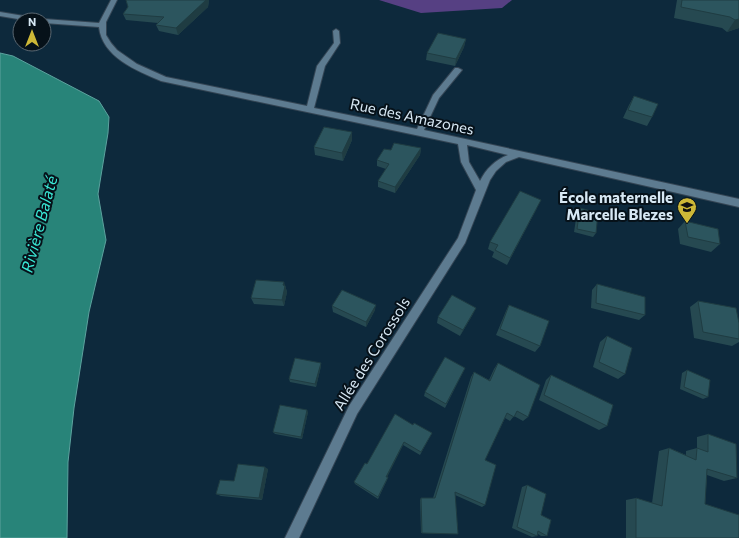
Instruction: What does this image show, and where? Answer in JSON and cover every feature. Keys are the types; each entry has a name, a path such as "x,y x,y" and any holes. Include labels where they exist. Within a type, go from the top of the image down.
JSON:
{"street":[{"path":"52,22 102,25 114,0"},
{"path":"0,14 12,16"},
{"name":"Rue des Amazones","path":"102,25 104,36 119,55 135,66 164,79 419,132 739,203"},
{"path":"310,110 321,66 337,43 336,31"},
{"path":"419,132 436,97 458,70"},
{"path":"462,142 465,162 480,189"},
{"name":"Allée des Corossols","path":"292,538 353,410 462,240 470,223 480,189 496,164 508,157 518,154"}],"shaded area":[{"path":"379,0 512,0 502,8 421,13"}],"water":[{"name":"Rivière Balaté","path":"0,53 13,56 99,101 109,117 108,133 98,194 106,240 89,312 74,408 68,462 67,538 0,538"}],"building":[{"path":"126,0 206,0 176,28 156,25 164,17 123,14 128,7"},
{"path":"682,0 739,0 739,19 735,20 730,17 681,7"},
{"path":"438,33 466,39 456,59 427,53"},
{"path":"634,96 658,104 652,117 628,110"},
{"path":"324,127 352,132 342,153 314,147"},
{"path":"394,143 421,148 395,187 378,181 389,164 377,160 384,149 391,150"},
{"path":"520,191 541,200 510,258 495,250 498,245 490,242"},
{"path":"580,208 598,213 596,233 577,229"},
{"path":"685,221 718,229 720,244 688,237"},
{"path":"256,280 284,282 283,285 285,286 282,300 251,298"},
{"path":"597,284 645,297 645,315 596,303"},
{"path":"342,290 376,305 366,322 332,306"},
{"path":"452,295 476,308 463,330 438,317"},
{"path":"698,301 736,308 739,323 739,339 703,332"},
{"path":"509,305 549,321 540,346 500,329"},
{"path":"607,336 632,348 625,374 599,362"},
{"path":"445,357 465,368 446,404 425,392"},
{"path":"295,358 321,363 315,384 289,379"},
{"path":"498,363 540,385 528,417 517,411 514,417 507,413 485,460 496,465 485,505 455,492 458,534 422,533 421,498 435,498 474,372 490,381"},
{"path":"687,370 710,380 708,397 684,387"},
{"path":"551,375 613,405 607,426 544,395"},
{"path":"280,405 307,410 301,437 273,432"},
{"path":"395,414 413,425 414,423 432,433 421,452 404,442 386,477 388,477 378,497 354,482 365,463 367,464"},
{"path":"708,434 736,444 737,478 707,469 705,504 739,515 739,538 636,538 636,498 662,506 669,448 696,460 697,448 708,452"},
{"path":"238,464 265,467 259,498 216,494 220,480 234,481"},
{"path":"527,485 546,494 541,515 551,520 547,536 538,531 537,536 517,527"}],"place":[{"name":"École maternelle Marcelle Blezes","path":"687,224"}]}
